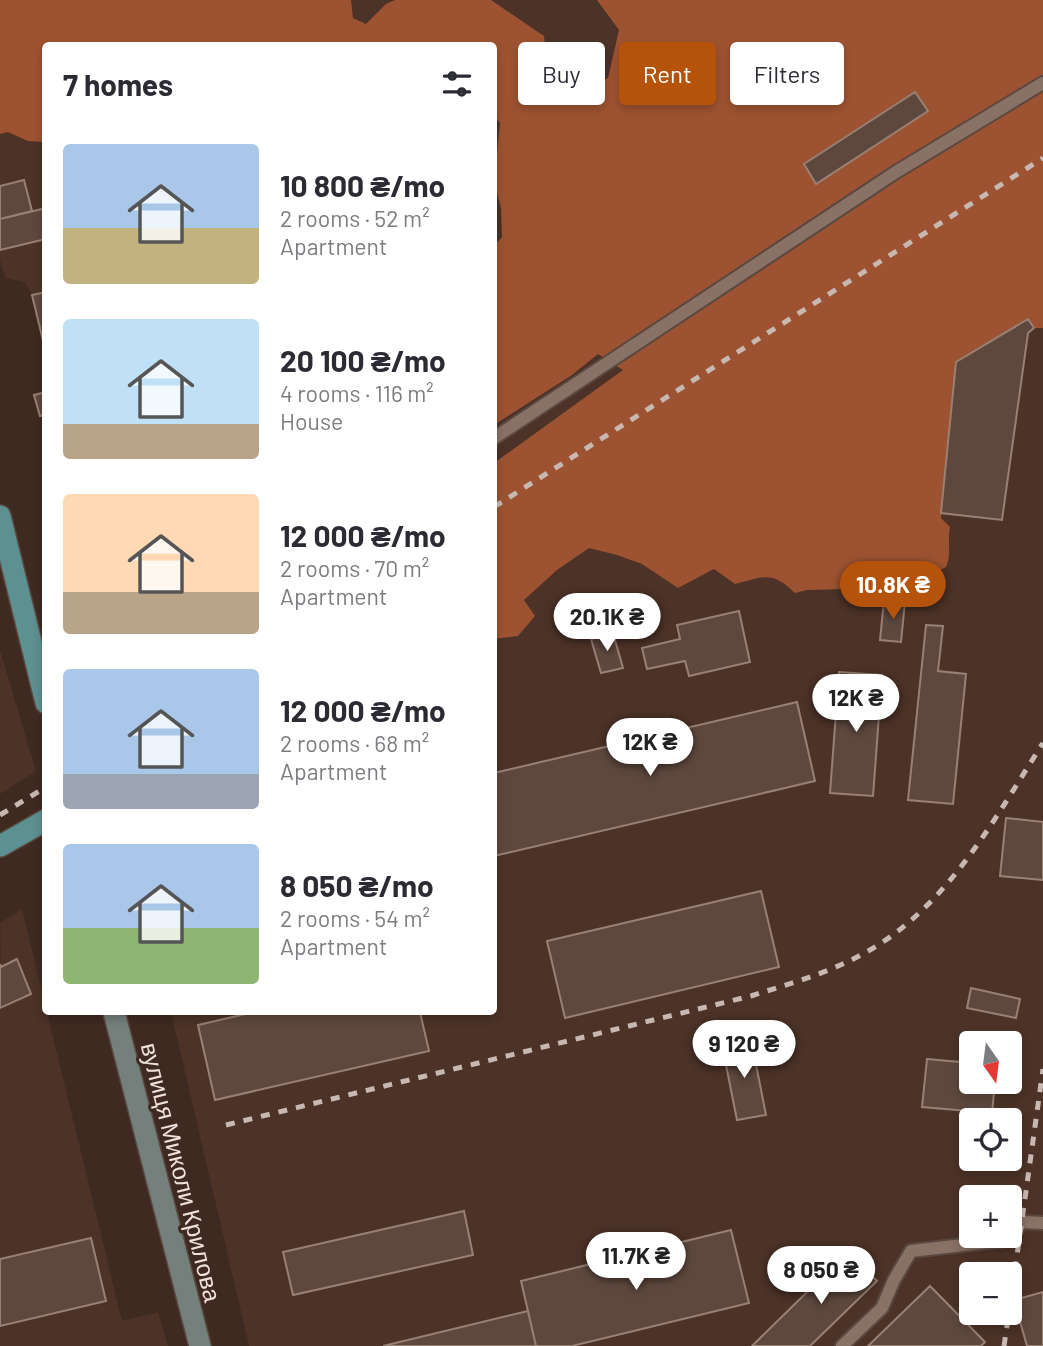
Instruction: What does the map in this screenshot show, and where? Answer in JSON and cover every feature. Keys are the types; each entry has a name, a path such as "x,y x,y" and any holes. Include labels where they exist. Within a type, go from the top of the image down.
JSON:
{"main road":[{"path":"0,516 42,686"},
{"path":"0,846 42,822"}],"street":[{"name":"вулиця Миколи Крилова","path":"115,1015 200,1346"}],"lane":[{"path":"497,436 884,180 1043,83"},
{"path":"842,1346 882,1308 911,1251 1007,1240 1022,1222 1043,1223"}],"shaded area":[{"path":"0,0 1043,0 1043,1346 249,1346 172,1015 497,1015 497,42 42,42 42,340 32,295 25,282 5,278 0,260"},
{"path":"0,0 351,0 353,18 366,24 386,4 395,0 491,0 544,36 545,42 518,42 518,105 605,105 605,79 608,78 619,30 597,0 1043,0 1043,328 1034,328 1028,319 956,362 941,518 950,527 946,567 907,582 886,582 866,576 846,589 795,593 780,581 767,577 735,584 714,569 678,588 642,564 589,548 557,570 524,600 535,616 518,636 497,639 497,461 623,370 598,354 572,375 497,423 497,243 502,237 501,208 497,193 500,123 497,119 497,42 42,42 42,142 28,141 8,132 0,134"},
{"path":"0,650 36,771 0,794"},
{"path":"22,909 42,991 42,1015 48,1015 122,1321 158,1312 168,1346 0,1346 0,1008 17,960 1,967 0,923"}],"building":[{"path":"915,92 928,111 816,184 804,164"},
{"path":"24,180 32,211 0,219 0,186"},
{"path":"42,209 42,240 0,250 0,219"},
{"path":"42,293 42,336 32,295"},
{"path":"1028,319 1034,328 1028,333 1002,520 941,513 956,362"},
{"path":"42,393 42,416 40,416 34,395"},
{"path":"884,600 905,602 901,642 880,640"},
{"path":"739,611 750,662 689,676 685,661 647,669 642,648 680,639 677,625"},
{"path":"926,625 943,626 938,671 966,674 953,804 908,800"},
{"path":"613,633 623,668 601,673 591,639"},
{"path":"839,672 882,675 873,796 830,793"},
{"path":"797,702 815,781 497,855 497,772"},
{"path":"1006,818 1043,822 1043,880 1000,876"},
{"path":"761,891 779,967 565,1018 547,941"},
{"path":"17,959 31,994 0,1008 0,964 1,967"},
{"path":"971,988 1020,999 1016,1018 967,1008"},
{"path":"241,1015 421,1015 429,1051 215,1100 198,1025"},
{"path":"751,1039 766,1115 737,1120 722,1045"},
{"path":"927,1059 959,1062 959,1094 994,1094 992,1108 959,1108 959,1110 922,1107"},
{"path":"464,1211 473,1255 293,1295 283,1252"},
{"path":"731,1230 749,1303 572,1346 536,1346 521,1281"},
{"path":"91,1238 106,1301 0,1326 0,1259"},
{"path":"848,1252 877,1281 810,1346 752,1346"},
{"path":"930,1286 959,1316 959,1325 968,1325 985,1342 981,1346 868,1346"},
{"path":"1043,1292 1043,1346 1027,1346 1021,1325 1022,1298"},
{"path":"528,1311 536,1346 383,1346"}],"railway":[{"path":"497,505 1043,158"},
{"path":"226,1125 751,996 848,962 891,936 943,889 986,832 1043,743"},
{"path":"0,815 42,789"},
{"path":"1016,1262 1043,1069"},
{"path":"1004,1346 1007,1325"}]}
